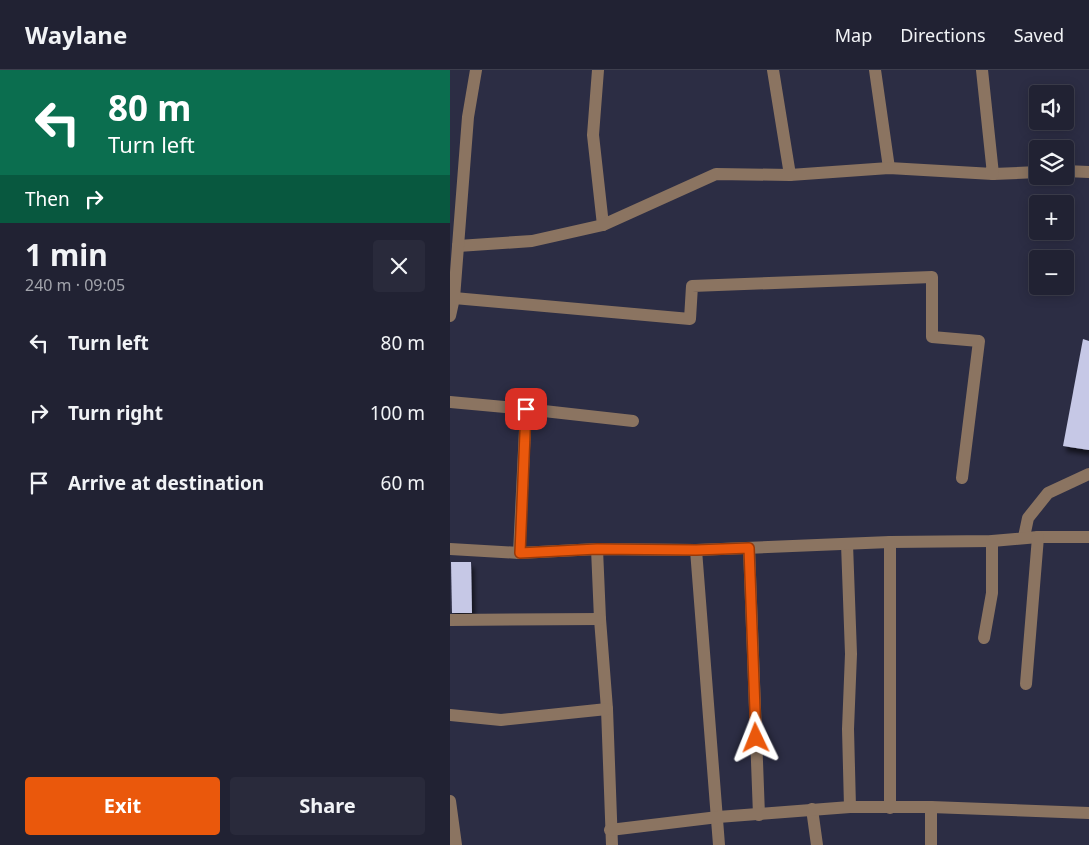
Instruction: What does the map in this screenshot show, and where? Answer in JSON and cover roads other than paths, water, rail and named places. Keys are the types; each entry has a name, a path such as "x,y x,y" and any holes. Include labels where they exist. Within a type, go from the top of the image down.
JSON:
{"street":[{"path":"450,316 454,298 458,246 456,194 476,70"},
{"path":"598,70 593,135 603,225"},
{"path":"773,70 790,174"},
{"path":"875,70 889,168"},
{"path":"982,70 993,174"},
{"path":"458,246 532,241 603,225 716,174 790,174 889,168 993,174 1029,172"},
{"path":"1074,171 1089,172"},
{"path":"454,298 690,319 692,286 932,277 932,337 979,341 962,478"},
{"path":"450,402 634,421"},
{"path":"520,553 526,409"},
{"path":"1024,537 1028,518 1048,493 1089,474"},
{"path":"450,550 520,553 597,549 696,550 992,540 1024,537 1089,537"},
{"path":"1026,684 1038,537"},
{"path":"984,638 992,593 992,540"},
{"path":"890,542 890,808"},
{"path":"847,544 850,654 848,729 850,807"},
{"path":"749,548 759,814"},
{"path":"597,549 607,709 612,845"},
{"path":"696,550 719,845"},
{"path":"450,620 600,619"},
{"path":"450,715 501,720 607,709"},
{"path":"450,801 456,845"},
{"path":"610,830 718,817 850,807 931,807 1089,813"},
{"path":"931,807 931,845"},
{"path":"812,809 817,845"}]}
